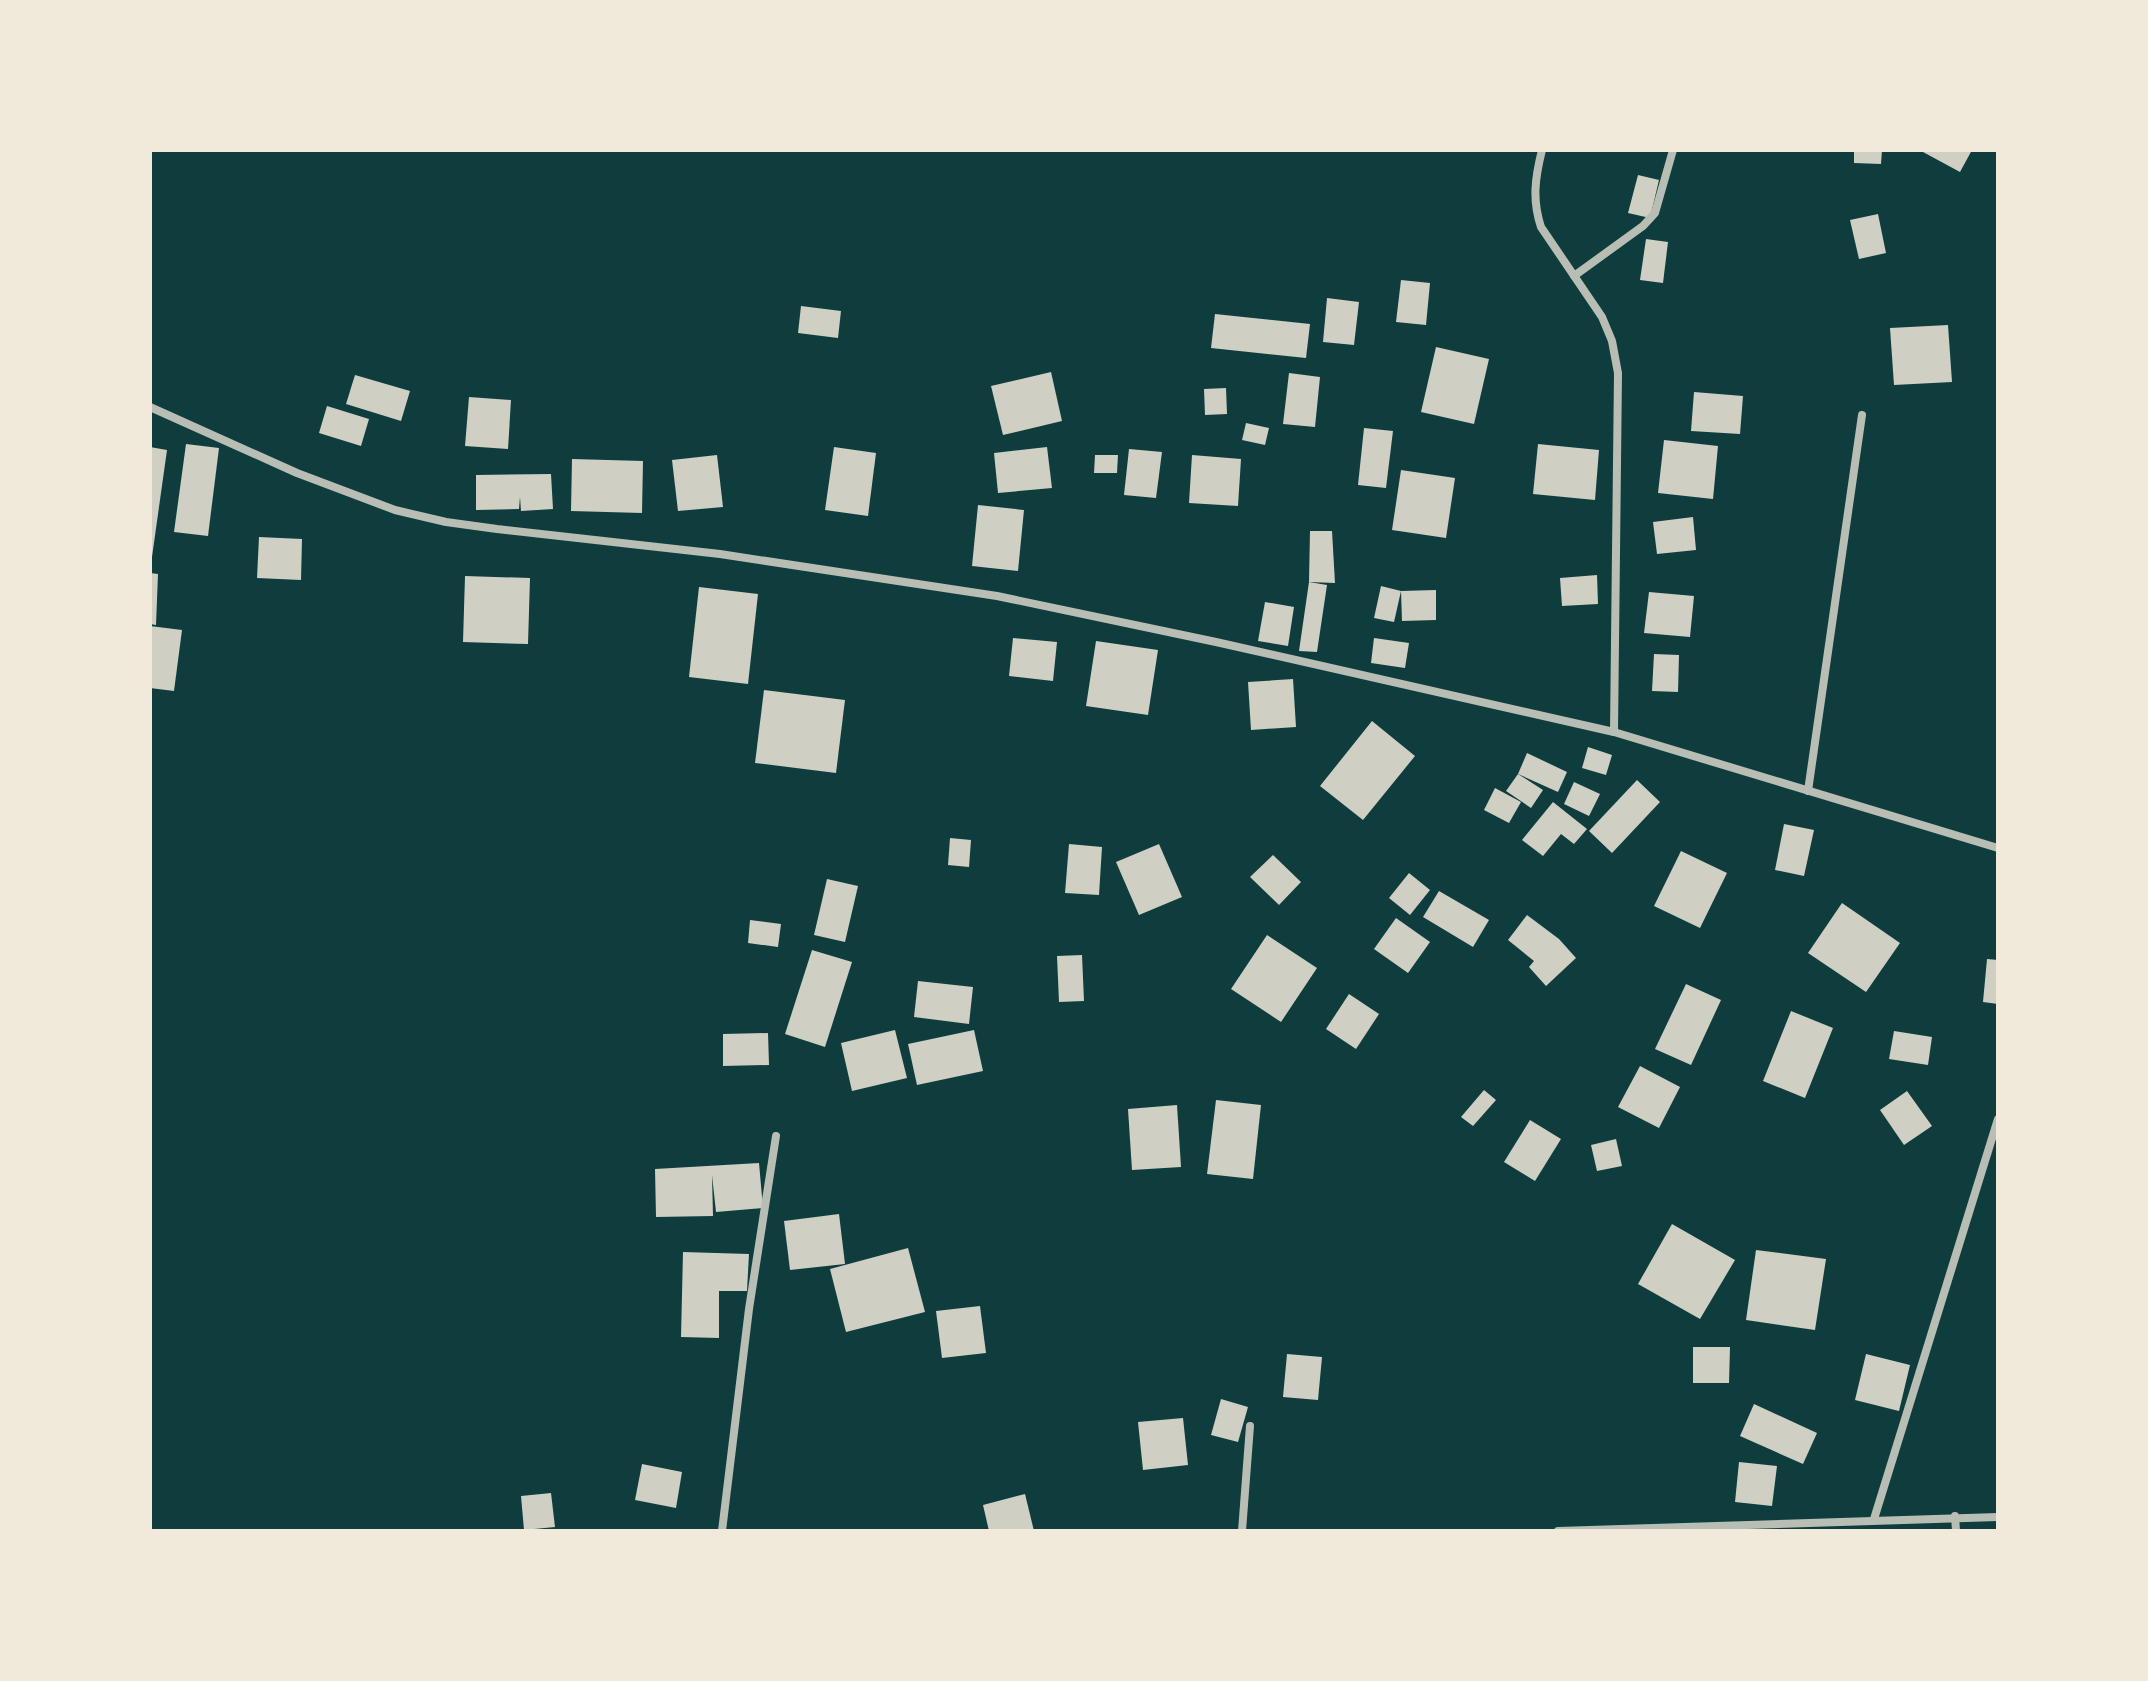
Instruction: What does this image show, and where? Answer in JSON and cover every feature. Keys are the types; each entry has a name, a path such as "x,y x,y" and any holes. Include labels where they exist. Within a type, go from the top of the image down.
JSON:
{"street":[{"path":"1542,150 1535,184 1536,211 1541,227 1602,317 1612,341 1618,373 1614,732"},
{"path":"1574,276 1643,226 1655,213 1673,150"},
{"path":"150,407 350,495 395,510 446,522 735,556 997,596 1216,642 1614,732 1998,848"},
{"path":"1808,791 1862,415"},
{"path":"1874,1519 1998,1119"},
{"path":"722,1531 749,1309 776,1136"},
{"path":"1242,1531 1250,1426"},
{"path":"1955,1516 1956,1531"},
{"path":"1558,1531 1998,1517"}],"building":[{"path":"1854,150 1882,150 1881,164 1854,163"},
{"path":"1924,150 1972,150 1960,172"},
{"path":"1638,175 1659,180 1650,218 1628,213"},
{"path":"1878,214 1886,253 1859,259 1850,220"},
{"path":"1646,239 1668,242 1663,283 1640,280"},
{"path":"1401,280 1430,283 1426,325 1396,322"},
{"path":"1327,298 1359,302 1354,345 1323,342"},
{"path":"801,306 841,311 838,338 798,333"},
{"path":"1215,314 1310,324 1306,358 1211,348"},
{"path":"1948,325 1952,382 1894,385 1890,328"},
{"path":"1436,347 1489,359 1474,424 1421,412"},
{"path":"1051,372 1062,421 1003,435 991,386"},
{"path":"1289,373 1320,377 1315,427 1283,424"},
{"path":"355,375 410,391 401,421 346,404"},
{"path":"1226,388 1227,414 1205,415 1204,389"},
{"path":"1694,392 1743,396 1740,434 1691,431"},
{"path":"469,397 511,400 508,449 465,446"},
{"path":"327,406 369,419 361,446 319,433"},
{"path":"1246,423 1269,428 1265,445 1242,440"},
{"path":"1364,428 1393,431 1386,488 1358,485"},
{"path":"1664,440 1718,446 1713,499 1658,493"},
{"path":"186,444 219,448 208,536 174,532"},
{"path":"1538,444 1599,450 1595,500 1533,494"},
{"path":"150,447 167,450 152,557 150,557"},
{"path":"834,447 876,453 868,516 825,510"},
{"path":"1047,447 1052,488 998,493 994,453"},
{"path":"1129,449 1162,452 1156,498 1124,495"},
{"path":"717,455 723,507 678,511 672,460"},
{"path":"1095,455 1118,455 1117,473 1094,473"},
{"path":"1192,455 1241,459 1238,506 1189,503"},
{"path":"572,459 643,461 642,513 571,511"},
{"path":"1401,470 1455,478 1446,538 1392,530"},
{"path":"551,474 553,509 521,511 520,497 519,509 476,510 476,475"},
{"path":"978,505 1024,510 1018,571 972,566"},
{"path":"1693,517 1696,550 1657,554 1653,522"},
{"path":"1310,531 1332,531 1335,583 1309,582"},
{"path":"259,537 302,539 301,580 257,578"},
{"path":"150,573 158,574 156,625 150,624"},
{"path":"1597,575 1598,604 1562,606 1560,578"},
{"path":"465,576 530,578 528,644 463,642"},
{"path":"1309,582 1327,585 1317,652 1299,651"},
{"path":"1381,586 1401,591 1394,622 1374,618"},
{"path":"699,587 758,594 748,684 689,677"},
{"path":"1436,590 1436,620 1402,621 1401,591"},
{"path":"1649,592 1694,596 1690,637 1644,633"},
{"path":"1265,602 1294,607 1288,646 1258,641"},
{"path":"150,626 182,630 174,691 150,688"},
{"path":"1013,638 1057,642 1053,681 1009,676"},
{"path":"1374,638 1409,643 1405,668 1371,663"},
{"path":"1096,641 1158,650 1148,715 1086,706"},
{"path":"1654,654 1679,655 1678,692 1652,691"},
{"path":"1293,679 1296,727 1251,730 1248,682"},
{"path":"764,690 845,700 836,773 755,763"},
{"path":"1372,721 1415,756 1363,820 1320,786"},
{"path":"1588,747 1612,755 1606,775 1582,768"},
{"path":"1527,753 1567,772 1558,792 1518,774"},
{"path":"1518,774 1543,790 1531,808 1506,791"},
{"path":"1637,780 1660,802 1612,853 1589,831"},
{"path":"1574,782 1600,794 1589,816 1564,804"},
{"path":"1495,788 1521,802 1509,823 1484,810"},
{"path":"1553,802 1587,829 1574,844 1561,834 1543,856 1522,840"},
{"path":"1784,824 1814,830 1804,876 1775,870"},
{"path":"950,838 971,840 969,867 948,865"},
{"path":"1069,844 1102,847 1099,895 1065,893"},
{"path":"1159,844 1182,897 1139,915 1116,862"},
{"path":"1681,851 1727,873 1700,928 1654,906"},
{"path":"1273,855 1301,882 1279,905 1250,877"},
{"path":"1409,873 1430,890 1410,915 1389,898"},
{"path":"827,879 858,886 845,942 814,935"},
{"path":"1439,891 1489,920 1473,947 1423,917"},
{"path":"1842,903 1900,943 1866,992 1808,953"},
{"path":"1527,915 1559,939 1576,958 1546,986 1529,967 1534,961 1508,940"},
{"path":"1396,918 1430,942 1408,973 1374,949"},
{"path":"750,920 781,924 778,947 748,943"},
{"path":"1267,935 1317,968 1281,1022 1231,989"},
{"path":"812,950 852,962 825,1047 785,1034"},
{"path":"1082,955 1084,1001 1059,1002 1057,956"},
{"path":"1987,959 1998,960 1998,1004 1983,1002"},
{"path":"918,981 973,987 969,1024 914,1017"},
{"path":"1686,984 1721,1000 1691,1065 1655,1049"},
{"path":"1349,994 1379,1014 1356,1049 1326,1029"},
{"path":"1791,1011 1833,1028 1805,1098 1763,1081"},
{"path":"895,1030 907,1078 852,1091 841,1043"},
{"path":"974,1030 983,1071 917,1085 908,1044"},
{"path":"1894,1031 1932,1037 1928,1065 1889,1059"},
{"path":"768,1033 769,1065 723,1066 723,1034"},
{"path":"1640,1066 1680,1087 1659,1128 1618,1107"},
{"path":"1484,1090 1496,1100 1473,1126 1461,1117"},
{"path":"1907,1091 1932,1126 1904,1145 1880,1110"},
{"path":"1216,1100 1261,1105 1253,1179 1207,1174"},
{"path":"1177,1105 1181,1167 1132,1170 1128,1109"},
{"path":"1530,1120 1561,1139 1535,1181 1504,1162"},
{"path":"1616,1139 1622,1166 1597,1171 1591,1145"},
{"path":"759,1163 763,1208 716,1212 712,1175 713,1216 656,1217 655,1169"},
{"path":"839,1214 845,1264 790,1270 784,1221"},
{"path":"1672,1224 1735,1260 1700,1319 1638,1284"},
{"path":"908,1248 925,1312 846,1332 830,1269"},
{"path":"1756,1250 1826,1259 1815,1330 1746,1320"},
{"path":"683,1252 749,1254 747,1291 719,1291 719,1338 681,1337"},
{"path":"980,1306 986,1353 942,1358 936,1311"},
{"path":"1693,1347 1730,1347 1729,1383 1693,1383"},
{"path":"1287,1354 1322,1357 1318,1400 1283,1397"},
{"path":"1866,1354 1910,1365 1899,1411 1855,1400"},
{"path":"1221,1399 1248,1407 1238,1442 1211,1435"},
{"path":"1754,1404 1817,1433 1803,1464 1740,1436"},
{"path":"1183,1418 1188,1465 1143,1470 1138,1422"},
{"path":"1739,1462 1777,1466 1772,1506 1735,1502"},
{"path":"642,1464 682,1472 676,1508 635,1500"},
{"path":"551,1493 555,1527 524,1530 521,1496"},
{"path":"1025,1494 1034,1531 989,1531 983,1505"}]}
